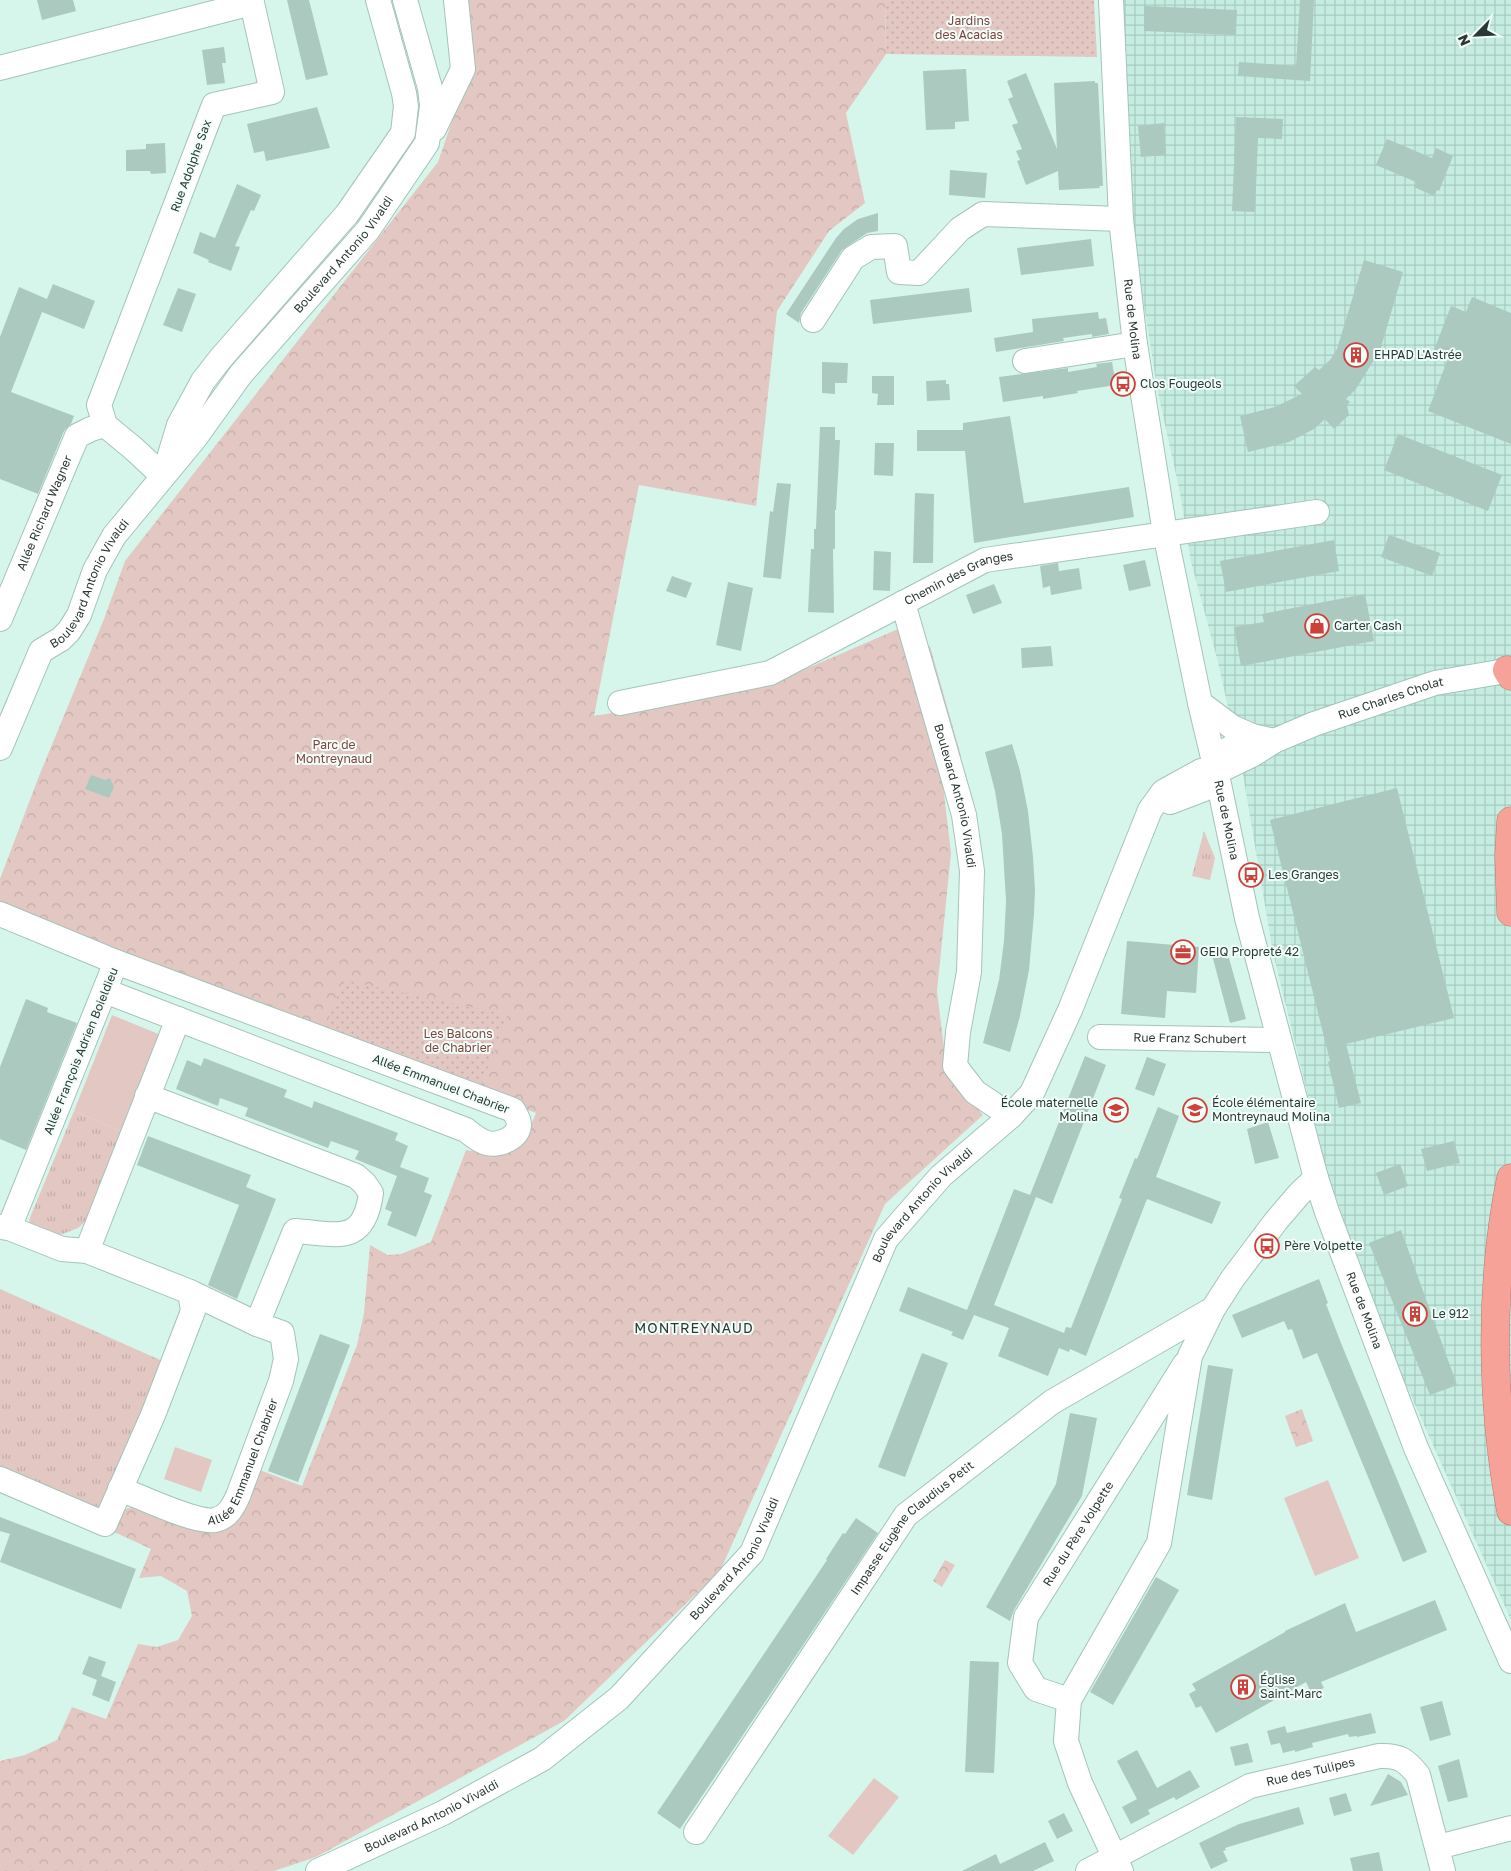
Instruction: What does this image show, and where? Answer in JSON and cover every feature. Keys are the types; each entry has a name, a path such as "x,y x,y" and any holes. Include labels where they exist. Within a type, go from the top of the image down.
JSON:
{"highway":[{"path":"1511,821 1511,912"},
{"path":"1511,1178 1499,1265 1496,1368 1500,1434 1511,1511"}],"street":[{"name":"Boulevard Antonio Vivaldi","path":"163,476 179,425 203,381 347,214 403,133 406,106 404,93 378,0"},
{"name":"Boulevard Antonio Vivaldi","path":"0,748 41,651 61,639 69,631 79,615 95,570 114,536 195,438 241,374 368,230 427,143 432,106 430,88 405,0"},
{"path":"403,133 427,143 463,69 456,0"},
{"name":"Rue de Molina","path":"1111,0 1121,219 1135,344 1165,533 1246,918 1316,1178 1327,1212 1416,1448 1511,1661"},
{"name":"Rue Adolphe Sax","path":"0,68 252,3 272,92 214,105 99,405 105,425"},
{"path":"813,320 853,258 871,247 896,246 899,272 919,273 960,229 983,214 1121,219"},
{"path":"1025,361 1135,344"},
{"path":"105,425 163,476"},
{"name":"Allée Richard Wagner","path":"0,619 77,436 105,425"},
{"name":"Chemin des Granges","path":"620,703 770,673 984,560 1317,512"},
{"name":"Boulevard Antonio Vivaldi","path":"903,603 964,815 972,872 969,972 958,1032 955,1066 975,1092 1011,1116"},
{"name":"Rue Charles Cholat","path":"1216,770 1239,762 1263,738 1314,724 1435,683 1510,671"},
{"path":"1200,703 1232,727 1263,738"},
{"name":"Boulevard Antonio Vivaldi","path":"318,1871 443,1813 542,1759 619,1698 752,1553 886,1239 941,1176 1011,1116 1032,1093 1070,1010 1150,810 1204,789 1216,770"},
{"name":"Allée François Adrien Boieldieu","path":"0,914 116,962 5,1228"},
{"name":"Allée Emmanuel Chabrier","path":"105,991 466,1130 485,1143 494,1144 504,1141 514,1135 519,1127 518,1118 513,1110 116,962"},
{"path":"87,1251 178,1019"},
{"name":"Rue Franz Schubert","path":"1100,1037 1279,1040"},
{"path":"147,1096 356,1176 371,1193 369,1209 354,1232 342,1234 295,1231 257,1324"},
{"name":"Rue du Père Volpette","path":"1069,1700 1036,1690 1020,1663 1026,1617 1190,1356 1213,1309 1233,1278 1276,1221 1316,1178"},
{"name":"Allée Emmanuel Chabrier","path":"5,1228 62,1249 87,1251 190,1292 257,1324 282,1333 286,1359 281,1382 232,1509 224,1516 214,1520 198,1519 120,1489"},
{"path":"0,1479 105,1524 153,1415 193,1311 190,1292"},
{"name":"Impasse Eugène Claudius Petit","path":"696,1832 906,1515 1052,1402 1213,1309"},
{"name":"Rue du Père Volpette","path":"1118,1864 1080,1783 1066,1741 1069,1700 1159,1543 1190,1356"},
{"name":"Rue des Tulipes","path":"1088,1871 1118,1864 1250,1786 1379,1756 1392,1756 1406,1762 1418,1775 1443,1871"},
{"path":"1438,1847 1511,1828"}],"shaded area":[{"path":"1116,0 1511,0 1511,1620 1375,1315 1328,1174 1273,953 1243,775 1218,662 1191,562 1180,493 1158,393 1130,218"}],"green space":[{"name":"Parc de Montreynaud","path":"463,0 885,0 886,54 846,113 865,203 829,231 777,311 756,506 639,485 594,716 764,687 898,629 909,666 930,646 961,756 942,777 951,853 937,991 947,1072 983,1115 885,1204 720,1571 564,1721 316,1857 274,1871 0,1871 0,1761 25,1755 57,1740 72,1707 106,1719 138,1644 157,1647 178,1640 192,1616 187,1591 161,1576 139,1578 151,1549 112,1531 122,1511 136,1505 225,1527 241,1516 257,1469 302,1486 357,1345 364,1313 370,1245 388,1255 401,1254 431,1242 466,1150 489,1154 528,1132 536,1113 150,964 0,901 0,879 39,776 104,619 125,561 438,162 470,69"},
{"name":"Jardins des Acacias","path":"885,0 1094,0 1097,57 886,54"},
{"path":"1204,831 1215,858 1210,880 1192,876"},
{"name":"Les Balcons de Chabrier","path":"343,980 508,1015 480,1088 325,1029"},
{"path":"112,1015 161,1035 123,1132 74,1111"},
{"path":"74,1111 123,1132 85,1222 78,1228 60,1235 53,1235 30,1224 29,1220"},
{"path":"0,1289 167,1363 105,1515 0,1473"},
{"path":"1302,1409 1313,1441 1296,1447 1285,1416"},
{"path":"175,1447 212,1460 201,1492 164,1479"},
{"path":"1328,1480 1359,1558 1315,1576 1284,1498"},
{"path":"945,1560 955,1565 942,1587 933,1581"},
{"path":"874,1778 899,1797 853,1855 828,1836"}],"building":[{"path":"37,0 73,0 76,11 42,20"},
{"path":"287,0 309,0 328,75 306,80"},
{"path":"1300,0 1314,0 1310,81 1238,76 1239,62 1296,66"},
{"path":"1144,6 1237,10 1236,35 1144,31"},
{"path":"224,47 226,63 222,63 225,83 207,85 202,50"},
{"path":"966,69 969,121 955,122 955,129 926,130 923,71"},
{"path":"1026,73 1057,149 1054,83 1095,81 1095,83 1098,83 1103,186 1099,186 1100,188 1059,190 1058,171 1026,185 1017,161 1020,160 1016,151 1022,149 1012,125 1018,123 1008,99 1013,97 1007,81"},
{"path":"317,107 330,148 266,161 264,151 254,153 247,124"},
{"path":"1236,117 1283,119 1282,139 1258,138 1255,212 1232,211"},
{"path":"1164,123 1166,155 1141,157 1138,126"},
{"path":"1387,139 1432,158 1436,148 1453,156 1439,191 1437,190 1434,196 1414,187 1416,182 1376,165"},
{"path":"165,143 166,173 151,174 150,171 126,171 126,150 146,149 146,144"},
{"path":"950,170 987,173 985,198 949,195"},
{"path":"237,184 261,195 254,211 251,210 235,246 240,247 231,271 208,262 209,260 193,253 200,232 215,238"},
{"path":"878,213 878,231 867,233 842,250 801,313 799,323 786,314 836,238 844,229 858,219"},
{"path":"1091,239 1094,266 1021,275 1017,248"},
{"name":"EHPAD L'Astrée","path":"1364,260 1403,272 1377,361 1374,360 1356,389 1346,399 1350,402 1347,405 1349,415 1334,429 1325,419 1314,429 1289,442 1248,452 1240,416 1275,407 1302,394 1294,386 1315,367 1319,370 1330,360 1337,349"},
{"path":"53,284 95,301 84,329 42,312 11,392 74,416 71,424 64,431 38,494 0,479 0,337 19,287 47,299"},
{"path":"178,288 196,294 182,332 163,325"},
{"path":"969,288 972,312 873,324 870,300"},
{"path":"1472,297 1511,313 1511,444 1428,411 1449,356 1434,350 1451,306 1466,312"},
{"path":"1098,312 1099,319 1106,318 1109,334 1092,337 1092,334 1063,338 1064,341 996,352 994,338 1033,332 1032,319"},
{"path":"822,362 848,363 847,383 835,383 835,394 822,393"},
{"path":"1112,362 1116,385 1043,399 1043,396 1003,402 999,377 1068,368 1068,372 1097,367 1096,364"},
{"path":"872,376 894,376 894,405 877,405 878,394 872,393"},
{"path":"946,380 946,384 949,384 950,400 927,401 926,381"},
{"path":"1010,416 1024,503 1129,487 1134,517 974,543 965,451 917,451 917,430 963,430 963,423"},
{"path":"820,427 835,427 835,440 840,440 835,510 835,549 833,549 834,613 808,612 811,549 814,549 814,529 816,529"},
{"path":"1398,434 1502,475 1488,511 1384,470"},
{"path":"875,443 894,443 893,476 874,475"},
{"path":"777,483 791,484 781,579 763,577 770,511 773,512"},
{"path":"915,493 934,494 933,563 913,563"},
{"path":"1389,535 1440,553 1432,576 1381,557"},
{"path":"1334,540 1339,571 1226,592 1220,561"},
{"path":"874,551 891,552 890,591 873,590"},
{"path":"1145,560 1151,586 1129,591 1123,565"},
{"path":"1058,563 1059,571 1079,568 1082,589 1051,595 1050,586 1043,588 1040,566"},
{"path":"672,576 692,583 686,598 666,591"},
{"path":"728,582 753,588 741,651 716,645"},
{"path":"994,584 1002,603 973,614 966,595"},
{"path":"1365,594 1374,641 1241,666 1234,627 1264,622 1262,614"},
{"path":"1051,646 1053,666 1022,668 1021,648"},
{"path":"1012,744 1020,771 1028,811 1035,890 1029,970 1020,1016 1010,1052 983,1043 999,980 1004,941 1006,901 1002,834 995,791 985,752"},
{"path":"91,775 105,780 110,778 114,787 109,798 85,789"},
{"path":"1397,788 1454,1018 1346,1044 1361,1103 1339,1108 1328,1062 1330,1061 1270,820"},
{"path":"1127,941 1199,947 1196,993 1167,991 1165,1018 1121,1014"},
{"path":"1227,951 1246,1019 1230,1023 1212,955"},
{"path":"26,999 48,1008 47,1012 77,1023 26,1150 0,1139 0,1067"},
{"path":"1085,1056 1106,1065 1052,1204 1036,1197 994,1305 1064,1333 1066,1327 1071,1328 1122,1199 1119,1198 1158,1107 1179,1116 1156,1177 1221,1202 1212,1224 1147,1199 1086,1356 1070,1349 1069,1352 1059,1348 1048,1376 998,1356 1009,1328 974,1315 963,1340 951,1335 953,1332 899,1311 908,1287 967,1310 1014,1189 1030,1195"},
{"path":"1147,1057 1166,1064 1154,1096 1135,1089"},
{"path":"204,1058 287,1090 284,1097 312,1108 314,1101 398,1133 395,1140 408,1146 400,1167 429,1178 424,1192 432,1195 416,1237 387,1225 392,1212 385,1209 397,1176 355,1159 359,1151 331,1141 328,1148 245,1116 248,1108 220,1098 218,1106 176,1089 187,1060 201,1066"},
{"path":"1268,1122 1279,1158 1255,1164 1247,1129"},
{"path":"148,1136 251,1175 246,1187 276,1199 237,1299 208,1285 239,1205 137,1165"},
{"path":"1454,1141 1460,1163 1427,1171 1421,1149"},
{"path":"1400,1164 1408,1186 1384,1195 1376,1173"},
{"name":"Le 912","path":"1401,1230 1457,1385 1430,1395 1369,1243"},
{"path":"1319,1279 1328,1303 1326,1304 1341,1343 1427,1552 1403,1562 1317,1353 1303,1359 1292,1329 1288,1330 1284,1321 1242,1338 1232,1315"},
{"path":"320,1334 350,1345 298,1482 268,1471"},
{"path":"922,1353 948,1363 905,1477 878,1467"},
{"path":"1208,1365 1233,1369 1212,1500 1187,1495"},
{"path":"1070,1413 1097,1418 1082,1496 1014,1610 1010,1621 986,1607 1056,1484"},
{"path":"0,1517 136,1569 121,1609 0,1562 10,1534 0,1531"},
{"path":"856,1518 878,1533 680,1829 657,1813 827,1560 843,1533 845,1534"},
{"path":"1156,1577 1179,1590 1113,1705 1090,1692"},
{"path":"1435,1600 1447,1630 1321,1682 1324,1688 1311,1693 1306,1682 1216,1733 1201,1706 1196,1708 1189,1694 1196,1690 1192,1684 1285,1631 1345,1603 1356,1632"},
{"path":"89,1656 106,1662 101,1676 116,1682 109,1702 92,1695 97,1680 82,1674"},
{"path":"970,1661 999,1662 994,1773 965,1772"},
{"path":"1442,1701 1451,1735 1430,1741 1420,1707"},
{"path":"1371,1713 1376,1733 1357,1737 1349,1737 1348,1734 1312,1743 1313,1747 1295,1752 1295,1750 1283,1753 1280,1743 1271,1745 1267,1731 1285,1726 1287,1733"},
{"path":"1248,1743 1253,1762 1235,1766 1230,1747"},
{"path":"1137,1750 1157,1788 1190,1770 1200,1787 1176,1800 1174,1797 1148,1810 1150,1814 1131,1824 1122,1807 1137,1799 1117,1761"},
{"path":"1459,1759 1468,1797 1448,1802 1438,1766"},
{"path":"1388,1774 1401,1782 1408,1795 1370,1806"},
{"path":"1346,1793 1352,1811 1334,1816 1329,1798"},
{"path":"1299,1807 1304,1824 1225,1848 1226,1850 1223,1851 1228,1861 1211,1869 1199,1843 1239,1824"},
{"path":"1064,1813 1073,1831 1057,1839 1048,1821"},
{"path":"1045,1842 1054,1861 1033,1871 962,1871 996,1854 1000,1864"},
{"path":"1379,1852 1383,1871 1353,1871 1350,1858"}],"place":[{"name":"EHPAD L'Astrée","path":"1356,355"},
{"name":"Clos Fougeols","path":"1123,384"},
{"name":"Carter Cash","path":"1317,626"},
{"name":"Les Granges","path":"1251,875"},
{"name":"GEIQ Propreté 42","path":"1183,952"},
{"name":"École maternelle Molina","path":"1116,1110"},
{"name":"École élémentaire Montreynaud Molina","path":"1195,1110"},
{"name":"Père Volpette","path":"1267,1246"},
{"name":"Le 912","path":"1415,1314"},
{"name":"Église Saint-Marc","path":"1243,1687"}],"district":[{"name":"MONTREYNAUD","path":"694,1328"}]}
